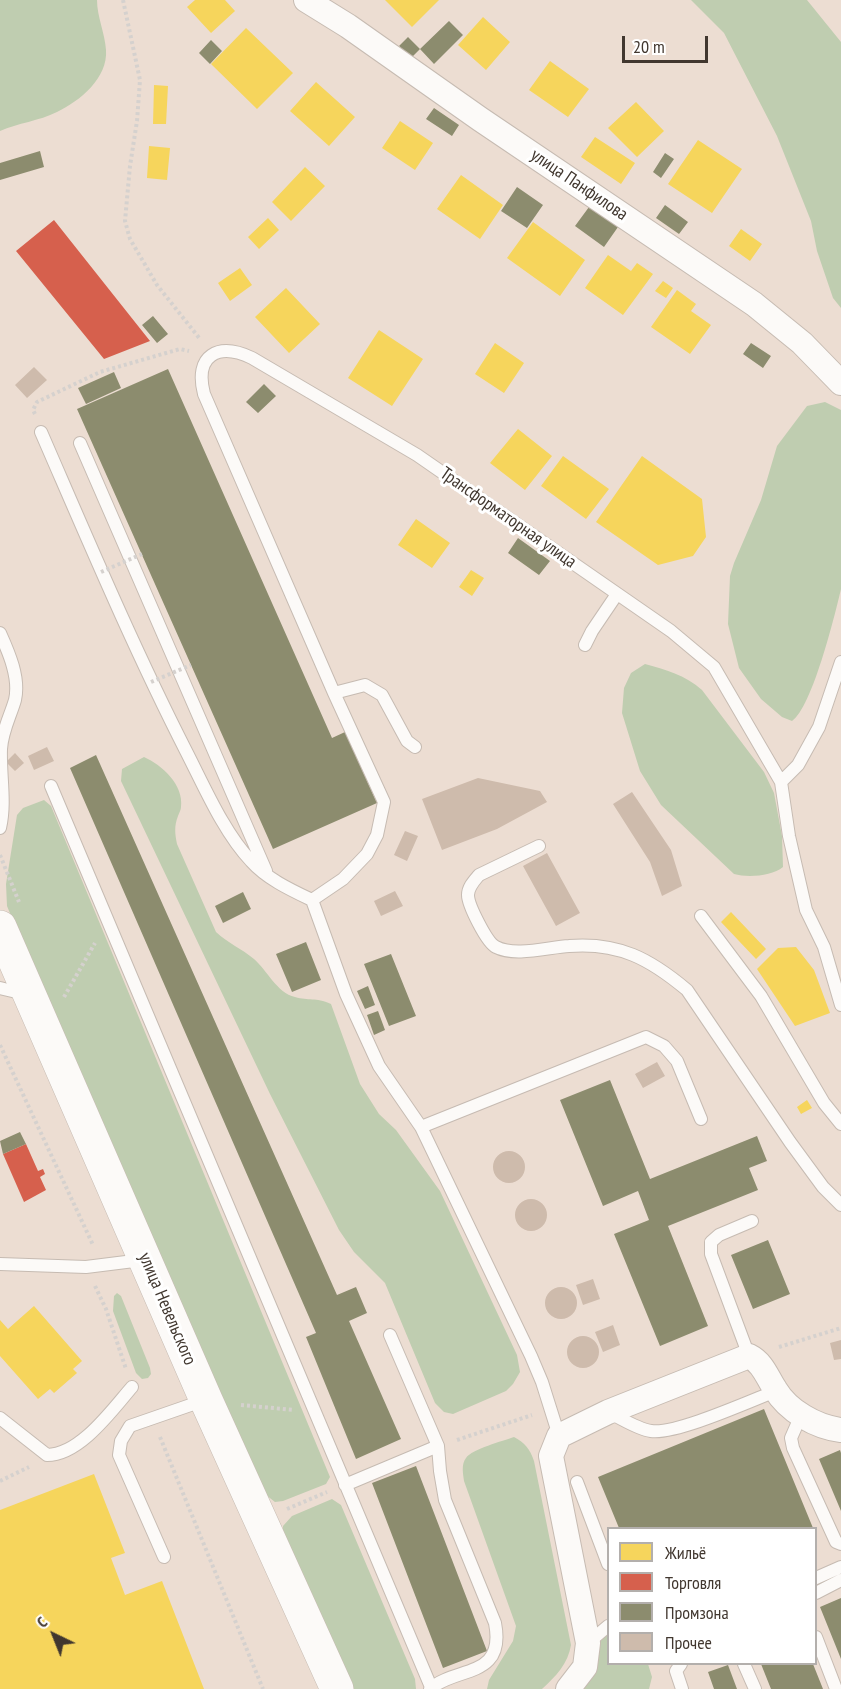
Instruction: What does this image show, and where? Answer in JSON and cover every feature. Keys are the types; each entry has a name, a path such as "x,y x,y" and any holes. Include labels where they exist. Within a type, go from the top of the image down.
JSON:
{"main road":[{"name":"улица Невельского","path":"0,927 14,991 44,1031 206,1400 337,1689"}],"street":[{"name":"улица Панфилова","path":"306,0 348,26 480,119 754,304 801,343 841,383"},
{"path":"568,1689 585,1667 588,1643 551,1456 559,1436 608,1412 749,1356 758,1361 776,1391 787,1404 827,1428 841,1431"}],"lane":[{"name":"Трансформаторная улица","path":"213,354 222,350 243,354 407,449 671,631 714,667 781,782"},
{"path":"213,354 204,363 200,378 204,394 384,802 377,835 367,854 343,879 312,900"},
{"path":"41,432 100,572 151,682 223,823 251,861 287,888 312,900 346,994 379,1066 420,1126 531,1356 559,1436"},
{"path":"80,443 268,875"},
{"path":"585,645 591,631 617,594"},
{"path":"0,633 12,666 15,701 5,725 1,749 3,803 0,828"},
{"path":"841,662 819,727 798,765 781,782 789,836 806,910 825,947 841,1005"},
{"path":"334,693 365,685 382,695 407,741 415,747"},
{"path":"51,786 431,1688 480,1667 492,1656 498,1639 495,1623 445,1500 438,1446 390,1335"},
{"path":"539,846 479,875 472,882 468,894 471,905 494,947 515,951 570,946 618,949 654,964 669,975 687,990 790,1142 823,1186 841,1205"},
{"path":"701,916 761,996 824,1103 841,1124"},
{"path":"420,1126 646,1037 664,1046 676,1060 701,1119"},
{"path":"749,1356 711,1254 711,1242 718,1235 752,1221"},
{"path":"0,1264 74,1267 146,1260"},
{"path":"0,1418 47,1455 65,1452 99,1425 132,1387"},
{"path":"608,1412 649,1431 660,1431 687,1425 776,1391"},
{"path":"164,1557 119,1455 121,1441 130,1426 206,1400"},
{"path":"801,1414 791,1438 793,1448 836,1542 841,1544"},
{"path":"345,1485 438,1446"},
{"path":"577,1482 607,1559"},
{"path":"817,1578 841,1567"},
{"path":"817,1592 841,1580"},
{"path":"588,1643 607,1628"},
{"path":"817,1640 836,1689"},
{"path":"680,1665 676,1671 682,1689"},
{"path":"744,1665 755,1689"}],"path":[{"path":"123,0 140,80 124,221 130,239 157,285 213,354"},
{"path":"41,432 33,410 37,402 46,396 100,372 180,349 213,354"},
{"path":"100,572 142,554"},
{"path":"151,682 191,665"},
{"path":"44,1031 108,921"},
{"path":"0,1044 102,1265"},
{"path":"106,1309 132,1387"},
{"path":"749,1356 841,1328"},
{"path":"206,1400 315,1412"},
{"path":"438,1446 550,1409"},
{"path":"153,1418 263,1689"},
{"path":"0,1481 17,1474 47,1455"},
{"path":"261,1519 345,1485"}],"green space":[{"path":"0,0 97,0 106,50 102,70 97,79 75,102 50,115 0,131"},
{"path":"691,0 807,0 841,42 841,308 833,298 817,251 811,221 777,136 724,33"},
{"path":"825,402 841,410 841,589 815,680 800,713 792,721 782,717 761,699 739,668 728,624 730,576 761,500 777,446 807,406"},
{"path":"645,664 682,677 702,690 764,772 774,793 782,836 783,867 760,875 734,874 661,805 640,771 622,713 624,688 631,673"},
{"path":"144,757 158,765 179,791 181,807 175,827 177,844 216,932 254,959 289,995 331,1004 360,1084 379,1114 396,1130 440,1191 517,1355 520,1372 506,1391 453,1414 444,1412 435,1403 385,1283 354,1252 339,1230 270,1094 121,781 122,769"},
{"path":"44,800 51,806 330,1477 326,1484 283,1501 275,1502 266,1495 53,1018 7,906 6,884 17,815 23,808"},
{"path":"117,1293 121,1296 150,1368 151,1374 148,1378 142,1379 136,1373 113,1311 114,1296"},
{"path":"514,1437 527,1447 534,1461 571,1645 564,1664 542,1689 487,1689 489,1680 513,1641 516,1626 463,1475 463,1463 469,1455 481,1448"},
{"path":"332,1499 341,1505 415,1679 416,1689 353,1689 283,1533 283,1526 292,1516"},
{"path":"607,1635 607,1665 648,1665 652,1677 649,1689 580,1689 595,1646"}],"building: Жильё":[{"path":"195,0 225,0 235,11 211,33 187,7"},
{"path":"385,0 439,0 412,27"},
{"path":"483,17 510,42 486,70 458,45"},
{"path":"246,28 293,73 257,109 211,64"},
{"path":"550,61 589,89 568,117 529,90"},
{"path":"316,82 355,117 329,146 290,111"},
{"path":"154,85 168,86 166,124 153,124"},
{"path":"636,102 664,131 637,157 608,128"},
{"path":"400,121 433,143 415,170 382,148"},
{"path":"595,137 635,163 621,184 581,157"},
{"path":"698,140 742,169 712,213 668,184"},
{"path":"149,146 170,148 167,180 147,178"},
{"path":"305,167 325,186 291,221 272,202"},
{"path":"461,175 503,205 480,239 437,209"},
{"path":"268,218 279,230 259,249 248,237"},
{"path":"533,222 585,260 560,296 507,258"},
{"path":"741,229 762,244 750,261 729,246"},
{"path":"608,255 631,271 637,263 653,274 623,315 585,288"},
{"path":"240,268 252,285 230,301 218,283"},
{"path":"663,281 673,288 666,298 655,291"},
{"path":"286,288 320,324 289,353 255,317"},
{"path":"677,290 696,304 691,311 711,325 690,354 651,327"},
{"path":"379,330 423,359 392,406 348,378"},
{"path":"495,343 524,363 504,393 475,374"},
{"path":"518,429 552,456 525,490 490,463"},
{"path":"563,456 609,489 586,519 541,486"},
{"path":"642,456 702,499 706,537 693,556 658,565 596,522"},
{"path":"416,519 450,543 432,568 398,545"},
{"path":"471,570 484,578 472,596 459,587"},
{"path":"731,912 766,949 756,959 721,922"},
{"path":"796,947 814,970 830,1013 795,1026 757,969 778,948"},
{"path":"807,1100 812,1108 801,1114 797,1107"},
{"path":"34,1306 82,1361 73,1369 77,1373 54,1393 50,1389 38,1399 0,1356 0,1320 8,1329"},
{"path":"94,1474 125,1553 111,1558 125,1595 162,1581 204,1689 0,1689 0,1510"}],"building: Торговля":[{"path":"54,220 150,341 104,359 16,251"},
{"path":"26,1144 38,1171 43,1169 45,1174 40,1177 46,1190 24,1202 3,1154"}],"building: Промзона":[{"path":"449,21 463,35 434,64 420,49"},
{"path":"408,37 420,49 411,58 399,46"},
{"path":"211,40 222,51 210,64 199,53"},
{"path":"434,108 459,125 452,136 426,119"},
{"path":"40,151 44,167 0,180 0,163"},
{"path":"665,153 674,159 661,178 653,172"},
{"path":"517,187 543,205 527,228 501,211"},
{"path":"665,205 688,222 679,234 656,218"},
{"path":"589,207 618,227 604,247 575,226"},
{"path":"153,316 168,334 157,343 142,325"},
{"path":"751,343 771,356 763,368 743,354"},
{"path":"168,369 332,738 345,732 377,803 273,849 77,409"},
{"path":"114,372 121,388 86,404 78,388"},
{"path":"264,384 276,396 258,413 246,402"},
{"path":"518,538 550,561 539,575 508,553"},
{"path":"96,755 337,1295 356,1287 367,1313 349,1321 401,1439 356,1459 306,1337 316,1333 70,768"},
{"path":"243,892 251,909 223,923 215,906"},
{"path":"306,942 321,980 292,992 276,954"},
{"path":"391,954 416,1016 389,1026 364,964"},
{"path":"368,986 375,1005 365,1009 357,991"},
{"path":"378,1011 385,1030 374,1035 367,1015"},
{"path":"610,1080 650,1179 757,1136 767,1161 749,1168 758,1190 668,1226 708,1326 660,1346 614,1234 649,1220 638,1191 603,1206 560,1100"},
{"path":"20,1132 26,1144 3,1154 0,1141"},
{"path":"768,1240 790,1294 753,1309 731,1255"},
{"path":"764,1409 813,1527 619,1527 598,1477"},
{"path":"840,1450 841,1453 841,1511 819,1459"},
{"path":"416,1466 487,1651 443,1668 372,1483"},
{"path":"841,1598 841,1659 820,1607"},
{"path":"728,1665 737,1689 714,1689 708,1672"},
{"path":"761,1665 813,1665 823,1689 771,1689"}],"building: Прочее":[{"path":"34,367 47,380 27,398 15,385"},
{"path":"47,747 54,761 34,770 28,756"},
{"path":"15,753 24,763 15,771 6,762"},
{"path":"478,778 540,791 547,802 497,829 442,850 422,799"},
{"path":"632,792 671,850 682,886 662,896 650,862 613,804"},
{"path":"405,831 418,836 407,861 394,855"},
{"path":"547,853 580,913 556,926 523,866"},
{"path":"395,891 403,906 381,916 374,901"},
{"path":"657,1062 665,1076 643,1088 635,1074"},
{"path":"509,1151 520,1156 525,1167 520,1178 509,1183 498,1178 493,1167 498,1156"},
{"path":"531,1199 542,1204 547,1215 542,1226 531,1231 520,1226 515,1215 520,1204"},
{"path":"593,1279 600,1299 583,1305 576,1285"},
{"path":"561,1287 572,1292 577,1303 572,1314 561,1319 550,1314 545,1303 550,1292"},
{"path":"613,1325 620,1345 603,1352 595,1332"},
{"path":"583,1336 594,1341 599,1352 594,1363 583,1368 572,1363 567,1352 572,1341"},
{"path":"841,1340 841,1359 834,1360 830,1343"}]}
